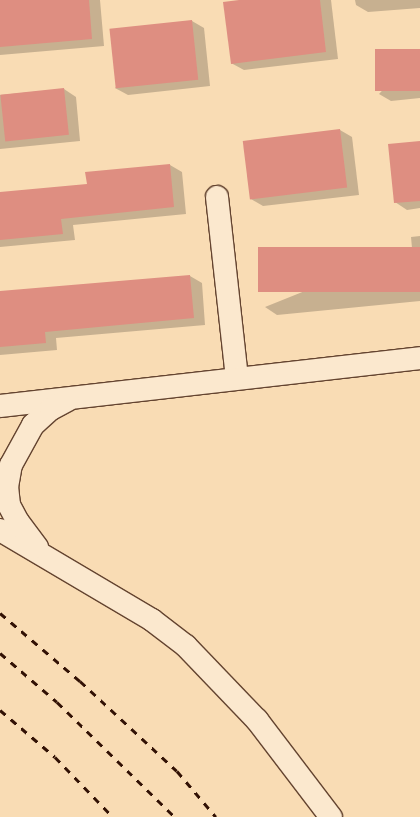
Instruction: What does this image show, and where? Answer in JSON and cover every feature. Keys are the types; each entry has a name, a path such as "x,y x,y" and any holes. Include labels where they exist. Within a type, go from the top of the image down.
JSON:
{"street":[{"path":"217,197 237,378"},
{"path":"0,406 420,358"},
{"path":"45,558 18,522 10,505 7,487 11,465 33,425 51,409 72,397"},
{"path":"0,530 152,620 186,646 257,720 331,817"}],"building":[{"path":"0,0 89,0 92,39 0,47"},
{"path":"239,0 320,0 326,52 231,64 223,2"},
{"path":"192,20 198,80 116,88 109,29"},
{"path":"375,49 420,49 420,91 375,91"},
{"path":"64,88 69,135 5,141 0,95"},
{"path":"340,129 347,188 250,200 243,141"},
{"path":"420,141 420,201 394,203 388,144"},
{"path":"170,164 174,207 61,219 63,234 0,240 0,192 87,184 85,172"},
{"path":"258,247 420,247 420,292 258,292"},
{"path":"190,275 194,318 45,332 46,343 0,347 0,291"}],"railway":[{"path":"0,613 80,681 177,771 216,817"},
{"path":"0,653 57,702 175,817"},
{"path":"0,710 55,757 113,817"}]}
